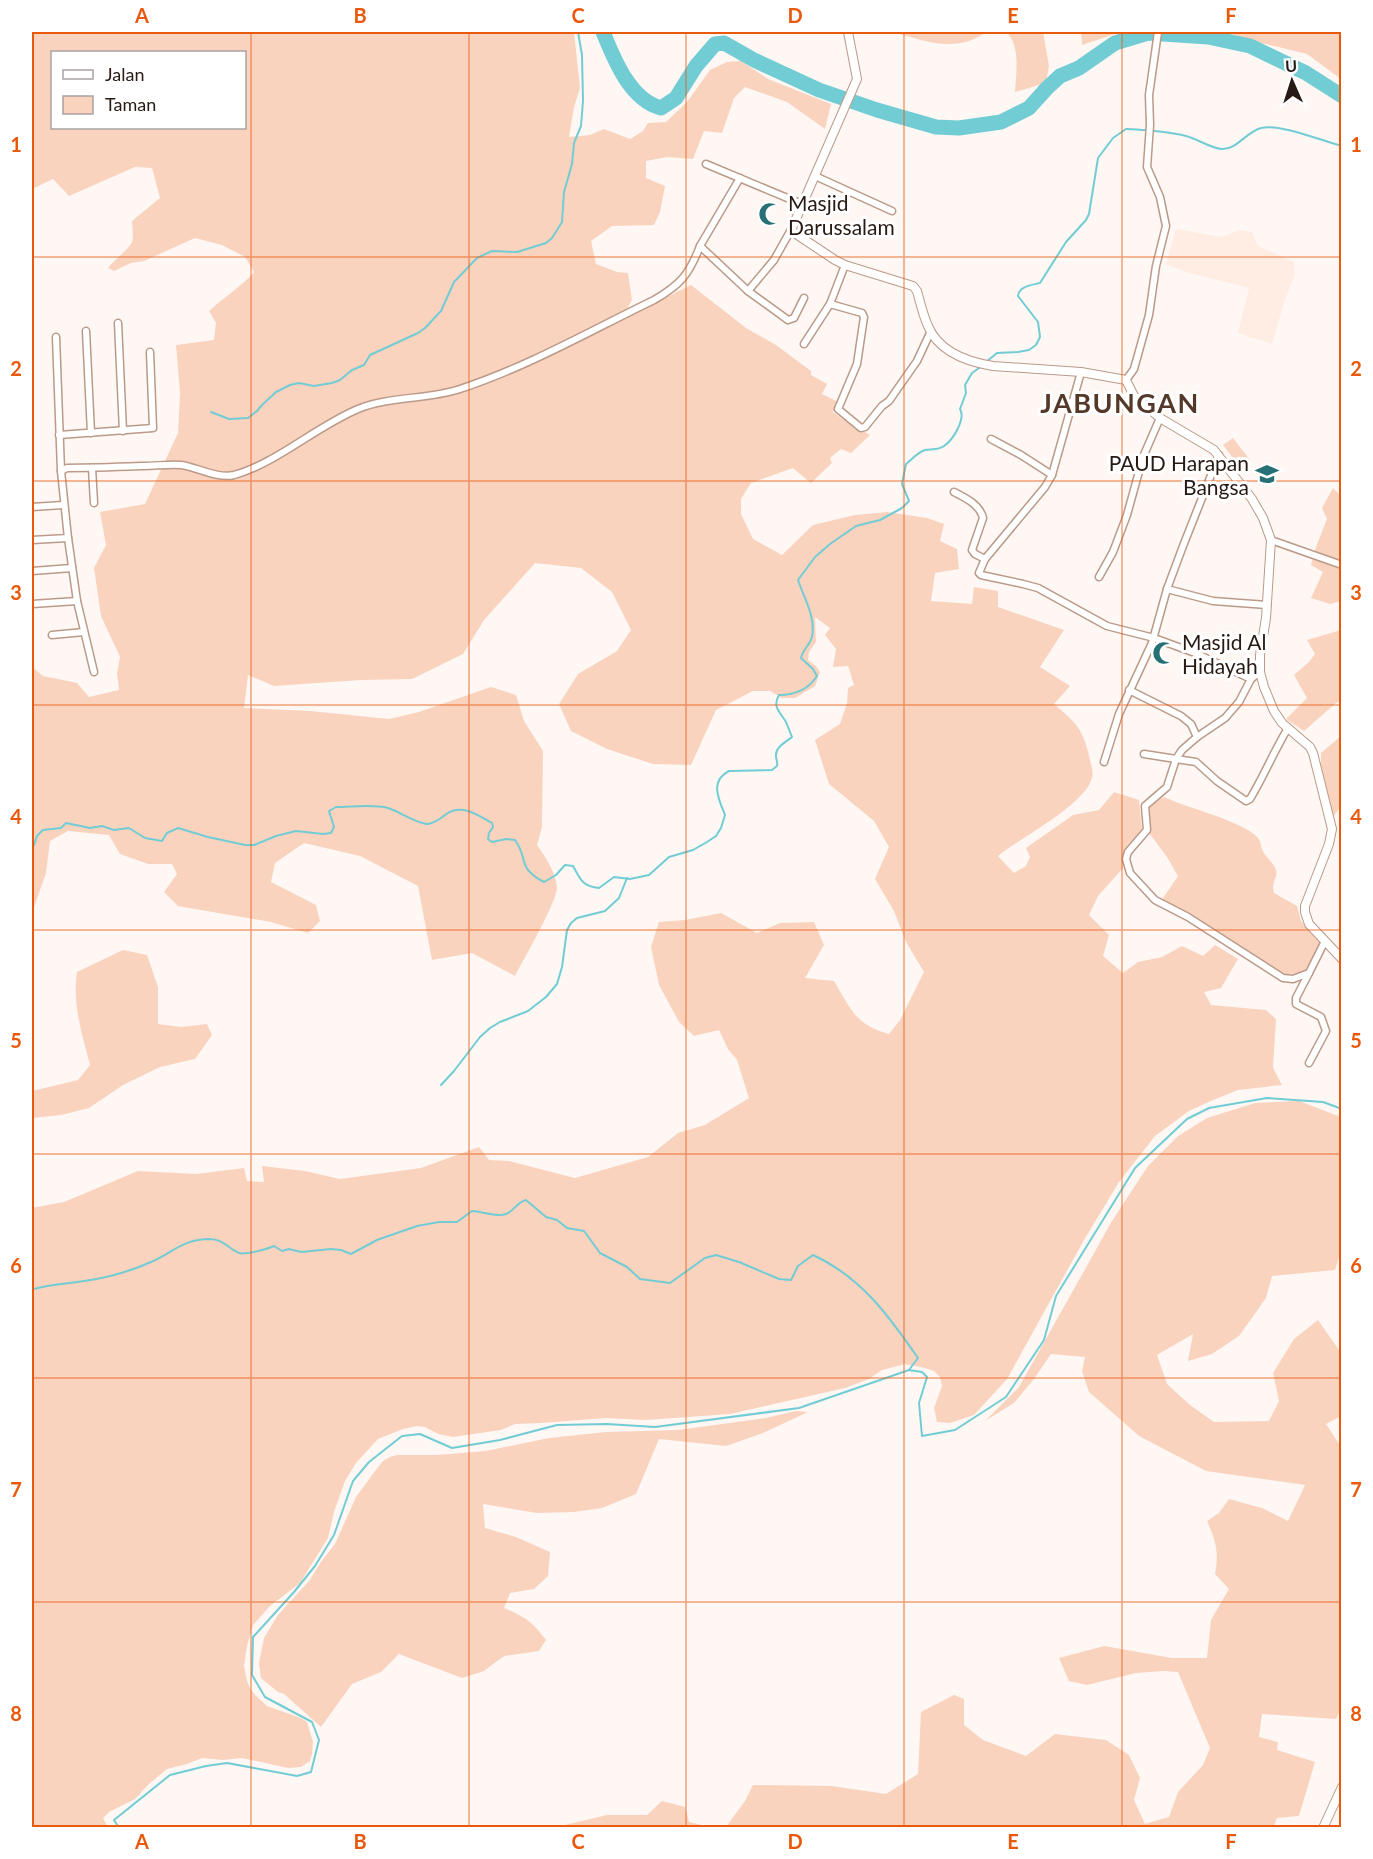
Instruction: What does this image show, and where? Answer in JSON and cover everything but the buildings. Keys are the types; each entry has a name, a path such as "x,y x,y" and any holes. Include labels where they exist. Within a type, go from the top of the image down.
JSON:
{"street":[{"path":"748,291 774,260 804,205 857,79 848,32"},
{"path":"1126,380 1134,369 1149,315 1156,266 1166,226 1160,197 1147,167 1150,135 1149,95 1158,32"},
{"path":"706,164 804,205"},
{"path":"815,176 892,211"},
{"path":"61,471 67,468 179,465 231,476 264,462 360,408 459,390 515,367 674,289 693,266 700,246 740,178"},
{"path":"792,228 794,234 845,265 914,286 931,331 951,352 981,364 993,366 1081,372 1126,380"},
{"path":"700,246 748,291 791,320 804,298"},
{"path":"804,344 830,304 845,265"},
{"path":"830,304 864,315 857,363 838,409 861,428 866,427 882,405 890,401 917,361 931,331"},
{"path":"118,323 123,431"},
{"path":"86,331 91,433"},
{"path":"56,337 63,505 77,601 94,672"},
{"path":"59,435 153,428 150,352"},
{"path":"1081,372 1052,475 1045,488 979,569 979,573 1038,588 1107,626 1154,638 1251,678"},
{"path":"1126,380 1134,396 1160,418 1219,454 1263,518 1270,540 1267,605 1260,672 1274,711 1288,728 1310,747 1313,753 1332,825 1332,835 1305,906 1306,919 1341,958"},
{"path":"1099,577 1113,552 1127,515 1143,458 1160,418"},
{"path":"991,439 1052,475"},
{"path":"1104,762 1119,714 1154,638 1167,589 1219,454"},
{"path":"92,468 94,503"},
{"path":"954,492 966,498 982,514 983,518 972,550 986,560"},
{"path":"32,507 63,505"},
{"path":"32,540 68,538"},
{"path":"1270,540 1341,565"},
{"path":"32,571 72,568"},
{"path":"1167,589 1213,601 1267,605"},
{"path":"32,604 77,601"},
{"path":"52,635 84,632"},
{"path":"1260,672 1251,678 1239,702 1225,718 1182,750 1176,759 1167,787 1145,806 1147,830 1126,855 1130,873 1155,900 1188,917 1283,978 1293,979 1309,973"},
{"path":"1129,690 1181,716 1191,724 1197,737"},
{"path":"1144,754 1196,762 1217,781 1246,801 1250,799 1265,775 1278,744 1288,728"},
{"path":"1309,1063 1326,1030 1321,1017 1298,1006 1296,1002 1325,941"},
{"path":"1323,1827 1341,1787"}],"shaded area":[{"path":"1176,229 1222,237 1239,230 1252,232 1258,246 1294,262 1295,275 1285,299 1272,344 1238,333 1249,288 1189,273 1166,264"}],"green space":[{"path":"32,32 574,32 580,88 569,137 590,135 604,129 630,139 643,131 648,123 666,122 687,102 710,70 727,62 741,61 768,79 831,104 825,129 787,102 745,87 734,98 722,133 704,131 693,159 667,157 646,161 646,178 665,186 660,212 654,225 612,226 591,241 596,264 617,272 628,273 632,300 628,307 633,314 691,285 746,328 776,345 811,371 811,375 827,384 822,394 838,402 833,412 870,435 851,453 841,449 830,458 832,463 811,483 793,468 751,483 741,499 741,514 753,539 782,555 813,525 855,515 887,512 927,518 944,524 940,541 957,549 959,569 935,573 931,601 972,604 974,587 998,591 998,607 1064,630 1040,667 1070,686 1054,704 1072,721 1084,738 1092,778 1087,789 1065,810 998,856 1014,873 1026,866 1030,857 1026,848 1073,815 1099,810 1114,792 1139,800 1142,830 1126,847 1123,868 1098,896 1089,915 1109,935 1103,956 1123,973 1138,962 1162,957 1182,946 1203,956 1215,945 1238,959 1221,988 1204,992 1211,1005 1266,1010 1276,1019 1273,1068 1282,1085 1238,1090 1213,1100 1189,1111 1155,1136 1119,1182 1007,1379 974,1415 950,1423 937,1422 934,1408 942,1386 940,1377 934,1371 905,1364 882,1370 869,1379 845,1388 730,1414 646,1420 606,1418 515,1424 501,1430 453,1437 417,1426 378,1439 356,1463 345,1481 328,1538 300,1583 270,1606 253,1625 247,1646 244,1666 250,1688 267,1706 307,1722 313,1742 310,1761 301,1767 288,1768 242,1758 223,1760 202,1758 167,1769 135,1799 109,1812 103,1818 108,1828 32,1827 32,1208 64,1202 138,1171 196,1174 244,1168 247,1181 264,1182 262,1166 305,1171 340,1179 421,1168 479,1147 489,1160 509,1161 575,1178 648,1157 678,1133 705,1125 749,1098 737,1060 728,1049 719,1030 694,1036 679,1022 659,985 651,947 659,922 721,913 757,933 780,923 814,922 824,945 805,978 834,981 850,1008 861,1021 889,1034 900,1020 924,972 906,942 894,911 875,879 889,847 874,821 829,784 815,740 840,724 847,703 848,688 854,685 848,666 833,667 836,649 825,635 830,628 815,617 816,642 809,652 808,660 820,672 815,686 795,698 782,698 770,691 753,691 716,710 691,765 653,764 607,749 571,731 559,704 578,674 617,651 631,630 612,592 581,568 535,563 484,620 463,654 412,679 274,686 248,675 244,708 310,711 389,719 419,712 491,687 516,695 524,721 543,751 542,827 537,845 552,870 557,887 546,917 515,976 472,953 432,960 418,886 360,856 304,843 275,863 271,882 316,905 320,921 308,933 271,922 178,906 164,892 177,874 172,864 148,864 120,854 109,835 68,831 50,841 46,873 32,913 32,667 43,676 77,683 89,697 119,690 117,673 120,657 101,616 94,568 106,545 100,512 145,504 178,433 180,393 176,345 214,340 216,323 209,311 254,272 245,257 222,245 195,238 144,261 131,263 114,271 108,268 132,242 132,221 160,198 152,168 135,167 69,196 53,179 32,189"},
{"path":"894,32 986,32 964,42 942,44"},
{"path":"1006,32 1043,32 1049,66 1046,83 1015,92 1016,52"},
{"path":"1081,32 1121,32 1082,45"},
{"path":"1225,32 1341,32 1341,79 1307,54"},
{"path":"1233,438 1250,460 1240,467 1223,445"},
{"path":"1333,488 1341,496 1341,601 1330,604 1311,598 1323,572 1311,565 1327,519 1322,508"},
{"path":"1341,630 1341,701 1304,731 1286,719 1307,698 1294,675 1315,654 1307,640"},
{"path":"1341,736 1341,806 1333,817 1321,767 1321,753"},
{"path":"1164,797 1228,820 1258,838 1264,854 1276,870 1274,893 1297,906 1301,921 1320,942 1305,972 1285,975 1190,913 1161,901 1178,876 1149,833 1147,807"},
{"path":"123,950 147,955 158,987 158,1024 181,1027 207,1024 212,1035 195,1059 160,1067 123,1085 89,1108 61,1115 32,1118 32,1091 78,1080 90,1065 77,1007 77,972"},
{"path":"1299,1101 1341,1117 1342,1247 1335,1270 1272,1276 1266,1298 1239,1336 1212,1354 1188,1361 1193,1334 1157,1355 1167,1384 1190,1405 1214,1422 1269,1421 1279,1401 1273,1373 1294,1339 1318,1320 1341,1353 1341,1416 1326,1424 1341,1447 1341,1708 1336,1719 1262,1714 1259,1737 1278,1742 1277,1750 1315,1762 1299,1816 1277,1818 1273,1828 726,1827 745,1801 753,1785 832,1786 886,1794 918,1774 921,1712 954,1695 964,1699 964,1725 983,1740 1026,1756 1055,1734 1106,1740 1129,1755 1140,1778 1134,1800 1145,1824 1169,1817 1178,1792 1203,1765 1210,1748 1178,1672 1136,1673 1087,1685 1069,1681 1059,1658 1104,1646 1172,1658 1207,1658 1211,1620 1229,1589 1215,1574 1216,1547 1207,1521 1219,1513 1229,1499 1262,1508 1288,1521 1305,1485 1206,1471 1139,1436 1089,1392 1082,1371 1085,1357 1051,1354 1014,1403 985,1421 1019,1387 1112,1221 1148,1166 1178,1136 1207,1118 1255,1103"},
{"path":"796,1411 808,1412 763,1433 726,1446 659,1439 636,1494 602,1508 574,1512 537,1513 483,1504 485,1528 516,1537 550,1552 548,1576 534,1589 510,1593 504,1608 528,1620 546,1640 539,1651 504,1656 484,1671 462,1678 399,1654 381,1672 352,1684 321,1727 284,1694 261,1678 259,1663 264,1638 278,1615 309,1581 335,1544 356,1497 383,1461 390,1457 486,1451 549,1438 606,1432 678,1430 766,1418"},
{"path":"662,1801 685,1807 689,1822 710,1827 556,1827 607,1815 647,1815"}],"waterway":[{"path":"211,412 229,419 248,418 276,392 290,385 299,383 314,386 340,380 352,370 364,365 370,355 425,328 441,311 454,282 477,258 492,251 517,252 546,243 552,238 562,222 564,192 572,164 574,143 581,126 582,55 578,32"},
{"path":"603,32 618,66 632,88 650,104 661,108 676,98 696,66 715,44 724,43 754,60 819,90 936,127 959,128 1001,122 1029,108 1060,76 1079,68 1115,43 1148,33 1208,37 1250,46 1306,73 1342,96"},
{"path":"986,362 997,353 1029,350 1036,345 1040,337 1038,322 1018,296 1019,293 1026,287 1040,283 1066,242 1086,220 1089,214 1098,158 1113,138 1126,129 1179,134 1212,147 1227,149 1256,130 1269,127 1289,130 1342,146"},
{"path":"32,851 37,836 43,830 61,828 66,823 90,828 102,826 114,830 129,828 145,838 162,841 167,833 178,828 208,837 254,845 296,831 331,833 334,827 329,811 336,807 376,806 388,808 428,824 457,810 474,813 492,823 493,827 488,839 492,842 515,840 526,867 535,877 544,882 556,875 565,865 573,866 585,884 599,888 614,877 630,879 649,875 669,857 693,850 716,836 725,815 717,791 717,785 723,775 729,771 772,770 777,766 777,750 792,737 778,709 777,699 779,695 795,693 805,688 817,676 801,658 811,640 813,630 809,608 798,580 815,557 830,544 856,526 880,520 902,508 909,501 902,484 906,464 922,451 937,449 948,443 960,424 960,409 966,393 965,385 972,373 982,366"},
{"path":"441,1085 490,1028 528,1011 546,997 557,984 562,967 567,930 571,923 577,918 605,911 619,898 627,878"},
{"path":"119,1828 114,1820 170,1775 227,1763 297,1776 311,1772 319,1740 312,1722 265,1697 252,1675 253,1637 315,1566 334,1535 353,1481 369,1462 402,1436 420,1434 452,1448 500,1440 557,1425 607,1424 655,1427 799,1408 909,1370 922,1372 927,1377 919,1403 922,1436 955,1430 1006,1397 1044,1340 1056,1296 1135,1168 1187,1119 1209,1108 1267,1098 1323,1102 1342,1109"},
{"path":"34,1289 118,1274 151,1262 192,1241 210,1239 220,1241 239,1253 274,1246 282,1251 331,1249 351,1254 377,1240 417,1226 457,1222 472,1211 506,1214 526,1200 546,1217 557,1220 567,1228 584,1231 600,1253 627,1267 640,1279 670,1283 705,1258 716,1255 779,1279 791,1280 798,1266 813,1255 846,1274 885,1313 918,1358 909,1370"}],"place":[{"name":"Masjid Darussalam","path":"770,214"},
{"name":"PAUD Harapan Bangsa","path":"1267,474"},
{"name":"Masjid Al Hidayah","path":"1164,653"}],"district":[{"name":"JABUNGAN","path":"1120,402"}]}
